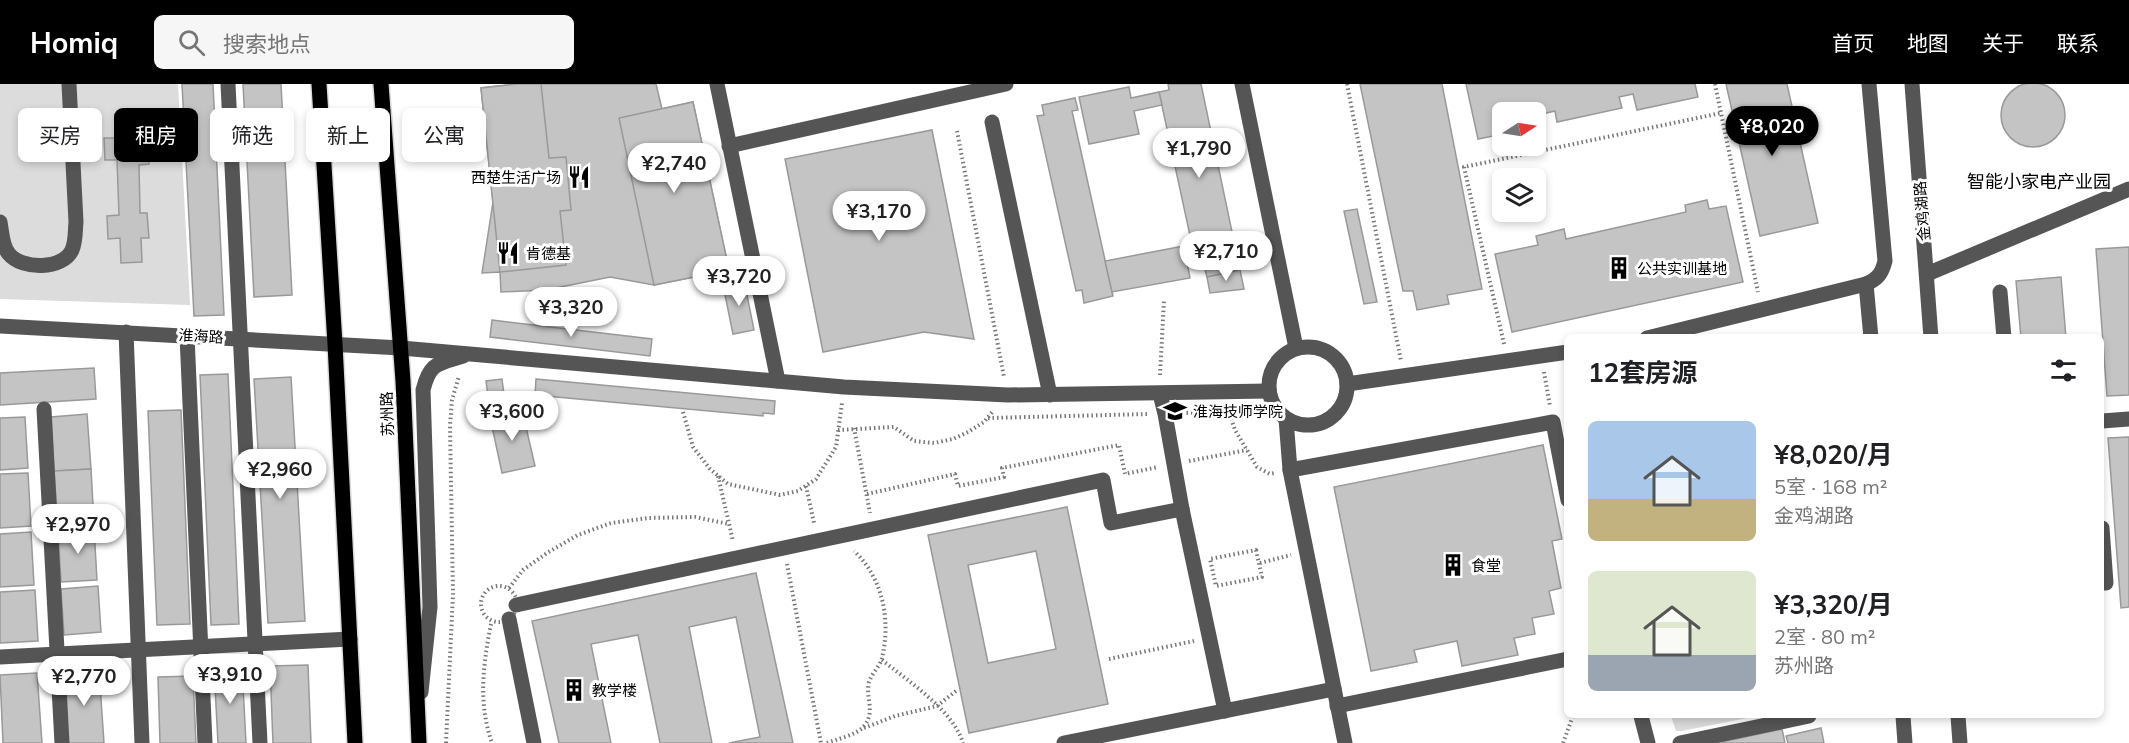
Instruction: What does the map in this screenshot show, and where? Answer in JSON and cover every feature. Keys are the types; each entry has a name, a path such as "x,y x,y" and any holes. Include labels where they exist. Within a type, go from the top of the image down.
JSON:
{"main road":[{"path":"319,84 355,743"},
{"name":"苏州路","path":"381,84 401,348 419,743"}],"street":[{"path":"0,222 4,245 9,254 18,261 30,264 53,263 64,260 72,252 76,222 69,84"},
{"path":"228,84 260,743"},
{"path":"717,84 778,381"},
{"path":"729,146 951,90 1006,84"},
{"path":"1242,84 1296,348"},
{"path":"1664,334 1875,281 1882,272 1885,261 1869,84"},
{"name":"金鸡湖路","path":"1912,84 1931,334"},
{"path":"992,122 1050,395"},
{"path":"1927,274 2129,189"},
{"path":"1866,284 1871,334"},
{"path":"2000,291 2004,334"},
{"name":"淮海路","path":"0,326 401,348 843,387 1008,395 1269,391"},
{"path":"126,332 142,743"},
{"path":"186,336 205,743"},
{"path":"1308,346 1320,348 1330,354 1339,362 1347,384 1346,396 1341,407 1327,420 1309,426 1286,419 1277,411 1269,391 1272,369 1278,360 1296,348 1308,346"},
{"path":"1347,384 1564,353"},
{"path":"418,725 430,607 423,390 427,374 436,365 470,354"},
{"path":"1160,394 1224,711"},
{"path":"44,409 62,743"},
{"path":"1286,419 1290,470 1345,743"},
{"path":"2104,421 2129,419"},
{"path":"1290,470 1553,422 1564,479"},
{"path":"534,743 513,612 737,558 1102,480 1111,523 1182,509"},
{"path":"2104,556 2106,583 2104,583"},
{"path":"0,657 350,639"},
{"path":"1337,706 1564,660"},
{"path":"1065,743 1128,737 1224,711 1334,689"},
{"path":"1642,718 1648,743"},
{"path":"1680,743 1799,718"},
{"path":"1903,718 1905,743"},
{"path":"1958,718 1960,743"}],"path":[{"path":"1347,84 1404,376"},
{"path":"1715,84 1762,311"},
{"path":"1508,362 1464,167 1721,113"},
{"path":"838,430 894,427 914,441 934,443 953,440 984,422 1008,395 957,131"},
{"path":"1160,394 1164,300"},
{"path":"446,743 453,594 450,426 456,380 470,354"},
{"path":"1540,357 1553,422"},
{"path":"683,412 693,447 717,475 728,484 780,495 798,491 816,479 836,447 843,387"},
{"path":"854,428 874,529"},
{"path":"867,494 955,474 958,486 1005,477 1002,468 1119,445 1125,474 1247,450"},
{"path":"717,475 737,558"},
{"path":"806,486 818,541"},
{"path":"508,589 523,570 547,553 578,536 611,523 648,518 695,517 729,524"},
{"path":"838,537 867,563 881,594 886,623 882,660 869,683 870,717 863,729"},
{"path":"784,548 821,743"},
{"path":"1256,550 1260,563 1262,577 1216,586 1210,560 1256,550"},
{"path":"1260,563 1306,552"},
{"path":"492,621 482,683 484,713 492,743"},
{"path":"1109,659 1209,638"},
{"path":"882,660 937,706 961,734 963,743"},
{"path":"827,743 895,716 937,706 956,691"},
{"path":"1563,743 1572,718"}],"shaded area":[{"path":"0,84 178,84 179,108 114,108 114,162 182,162 190,305 0,299"},
{"path":"1672,718 1747,718 1682,731 1676,731"}],"building":[{"path":"2033,83 2045,85 2056,92 2063,103 2065,115 2063,127 2056,138 2045,145 2033,147 2021,145 2010,138 2003,127 2001,115 2003,103 2010,92 2021,85"},
{"path":"182,84 213,84 214,108 210,108 210,162 217,162 224,315 194,316 186,162 198,162 198,108 183,108"},
{"path":"243,84 281,84 282,108 244,108"},
{"path":"517,84 656,84 662,109 693,102 729,270 654,285 610,277 546,290 501,292 500,272 482,273 493,202 486,136 486,108 483,108 481,88"},
{"path":"541,84 549,158 566,157 571,210 560,211 566,265 500,272 486,136 486,108 483,108 481,88"},
{"path":"1168,84 1201,84 1240,270 1207,277 1204,266 1197,268 1159,92 1169,90"},
{"path":"1360,84 1442,84 1482,289 1447,295 1449,304 1417,310 1413,291 1403,291"},
{"path":"1466,84 1695,84 1698,97 1637,110 1633,94 1619,97 1622,108 1557,122 1555,111 1546,113 1546,102 1492,102 1492,136 1478,139"},
{"path":"1726,84 1787,84 1818,223 1760,236"},
{"path":"1129,87 1131,98 1159,92 1162,105 1134,111 1139,134 1089,144 1079,97"},
{"path":"1075,98 1078,110 1072,111 1113,296 1084,303 1082,290 1076,291 1037,116 1044,115 1042,105"},
{"path":"693,102 729,270 654,285 619,118"},
{"path":"932,130 974,339 924,332 823,352 785,159"},
{"path":"104,138 114,138 114,160 105,160"},
{"path":"117,162 149,162 149,164 139,165 140,213 147,213 149,238 141,238 142,262 121,263 120,238 108,239 107,216 119,215"},
{"path":"247,162 285,162 292,295 254,297"},
{"name":"公共实训基地","path":"1707,200 1709,209 1726,206 1743,282 1512,332 1495,254 1538,245 1536,236 1564,229 1566,239 1686,212 1685,205"},
{"path":"1357,209 1377,302 1364,304 1344,211"},
{"path":"1184,246 1190,278 1112,292 1105,261"},
{"path":"2129,247 2129,395 2107,396 2096,249"},
{"path":"1240,270 1244,289 1210,293 1207,277"},
{"path":"2061,277 2066,334 2021,334 2016,281"},
{"path":"744,280 754,330 733,334 723,285"},
{"path":"492,320 652,339 650,356 490,337"},
{"path":"94,368 96,399 0,405 0,373"},
{"path":"228,374 239,624 211,625 200,375"},
{"path":"291,377 305,621 268,623 254,379"},
{"path":"502,379 506,410 490,412 486,381"},
{"path":"536,379 775,401 774,414 763,413 763,416 535,395"},
{"path":"181,410 190,624 157,625 148,411"},
{"path":"522,410 535,466 502,473 490,417"},
{"path":"87,414 91,469 54,471 51,417"},
{"path":"25,417 28,468 0,470 0,418"},
{"path":"2129,437 2129,607 2121,608 2108,438"},
{"name":"食堂","path":"1543,445 1562,539 1552,541 1561,588 1549,591 1554,614 1532,618 1535,634 1514,638 1518,655 1462,666 1457,641 1414,650 1417,662 1371,671 1334,487"},
{"path":"91,469 94,523 58,525 54,471"},
{"path":"28,473 31,526 0,528 0,474"},
{"path":"1067,507 1108,704 969,733 928,535","holes":["1036,551 1056,649 988,663 968,565"]},
{"path":"94,528 97,580 61,582 58,531"},
{"path":"31,532 34,585 0,587 0,534"},
{"name":"教学楼","path":"756,573 793,743 729,743 760,737 736,617 689,627 712,743 660,743 638,635 591,644 611,743 559,743 532,621"},
{"path":"98,586 101,632 64,635 61,589"},
{"path":"35,590 38,641 0,643 0,592"},
{"path":"308,665 311,743 273,743 270,666"},
{"path":"242,667 246,743 218,743 214,668"},
{"path":"99,670 104,743 68,743 64,672"},
{"path":"37,673 42,743 3,743 0,675"},
{"path":"193,676 196,743 160,743 158,677"},
{"path":"1821,728 1824,743 1788,743 1786,736"},
{"path":"1782,729 1785,743 1717,743"}],"place":[{"name":"西楚生活广场","path":"579,177"},
{"name":"肯德基","path":"508,253"},
{"name":"公共实训基地","path":"1619,268"},
{"name":"淮海技师学院","path":"1175,411"},
{"name":"食堂","path":"1453,565"},
{"name":"教学楼","path":"574,690"}],"district":[{"name":"智能小家电产业园","path":"2039,181"}]}
